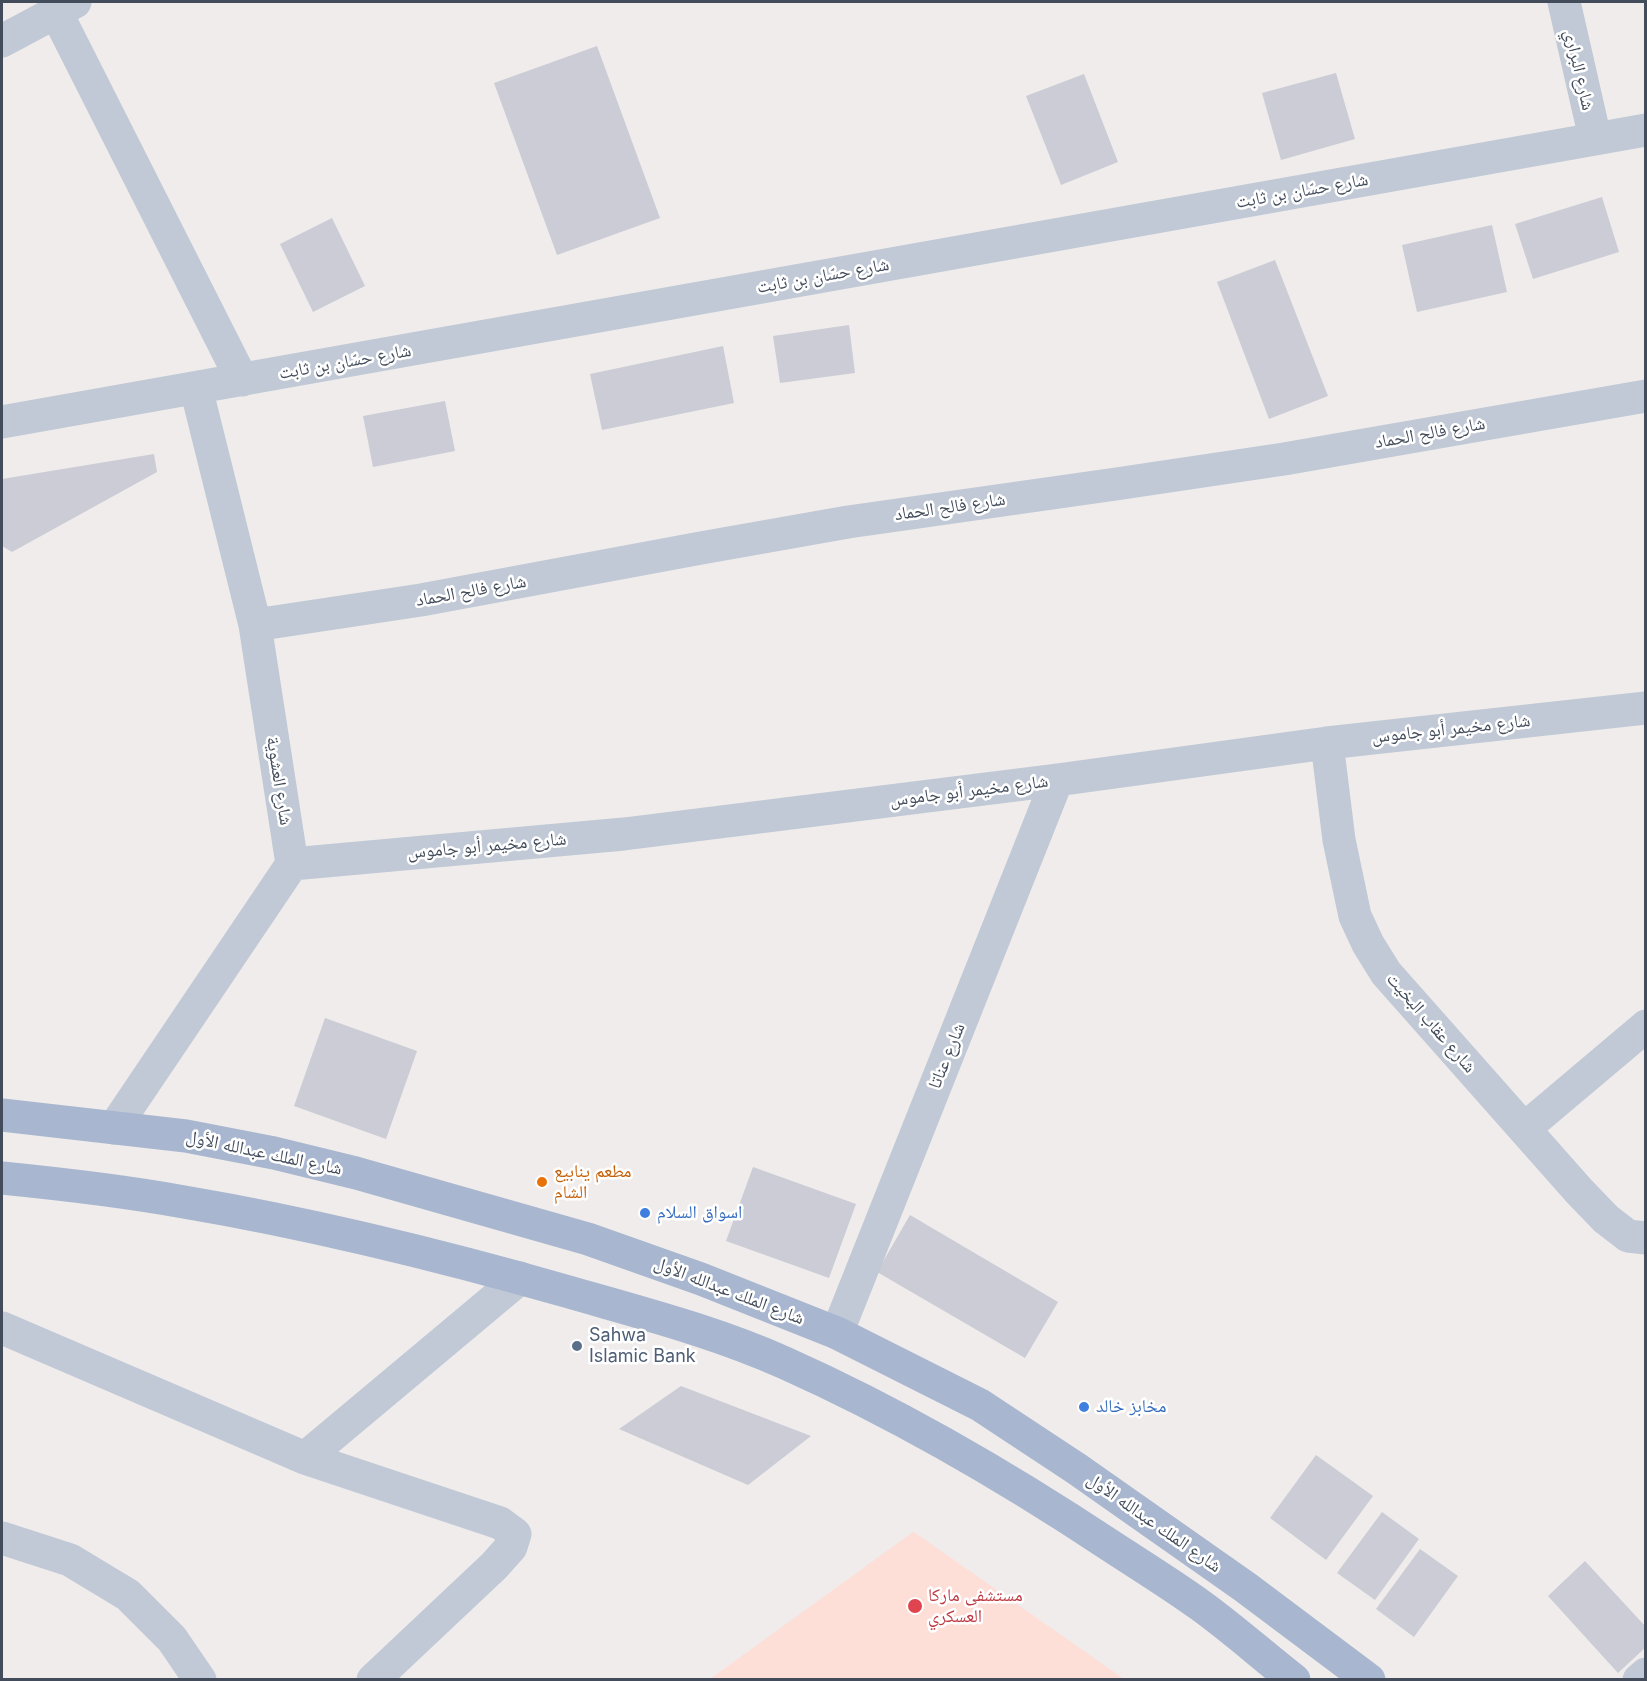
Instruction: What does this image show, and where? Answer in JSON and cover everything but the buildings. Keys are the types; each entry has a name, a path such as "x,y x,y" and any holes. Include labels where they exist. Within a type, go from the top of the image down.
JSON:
{"main road":[{"name":"شارع الملك عبدالله الأول","path":"2,1115 186,1136 274,1153 377,1179 588,1239 837,1333 980,1405 1077,1468 1245,1587 1369,1680"},
{"path":"2,1178 109,1190 180,1201 412,1250 520,1278 693,1328 780,1361 868,1401 948,1445 1066,1516 1199,1604 1294,1680"}],"street":[{"name":"شارع البراري","path":"1564,2 1595,138"},
{"path":"2,41 65,7 242,380"},
{"name":"شارع حسّان بن ثابت","path":"2,422 1646,130"},
{"name":"شارع العشوية","path":"196,388 255,625 292,864"},
{"name":"شارع فالح الحماد","path":"255,625 422,600 848,522 1284,459 1646,396"},
{"name":"شارع مخيمر أبو جاموس","path":"292,864 624,834 1057,780 1327,743 1646,708"},
{"name":"شارع عقاب البخيت","path":"1327,743 1339,840 1355,916 1368,945 1386,973 1606,1219 1628,1236 1646,1238"},
{"name":"شارع عناتا","path":"837,1333 1057,780"},
{"path":"114,1128 292,864"},
{"path":"1524,1129 1646,1026"},
{"path":"305,1458 520,1278"},
{"path":"2,1328 305,1458 500,1523 515,1534 511,1547 494,1566 373,1680"},
{"path":"2,1538 70,1560 128,1595 172,1639 200,1680"},
{"path":"1639,1680 1646,1674"}],"shaded area":[{"name":"مستشفى ماركا العسكري","path":"914,1532 1124,1679 710,1679"}],"place":[{"name":"مطعم ينابيع الشام","path":"542,1182"},
{"name":"اسواق السلام","path":"645,1213"},
{"name":"Sahwa Islamic Bank","path":"577,1346"},
{"name":"مخابز خالد","path":"1084,1407"},
{"name":"مستشفى ماركا العسكري","path":"915,1606"}]}
